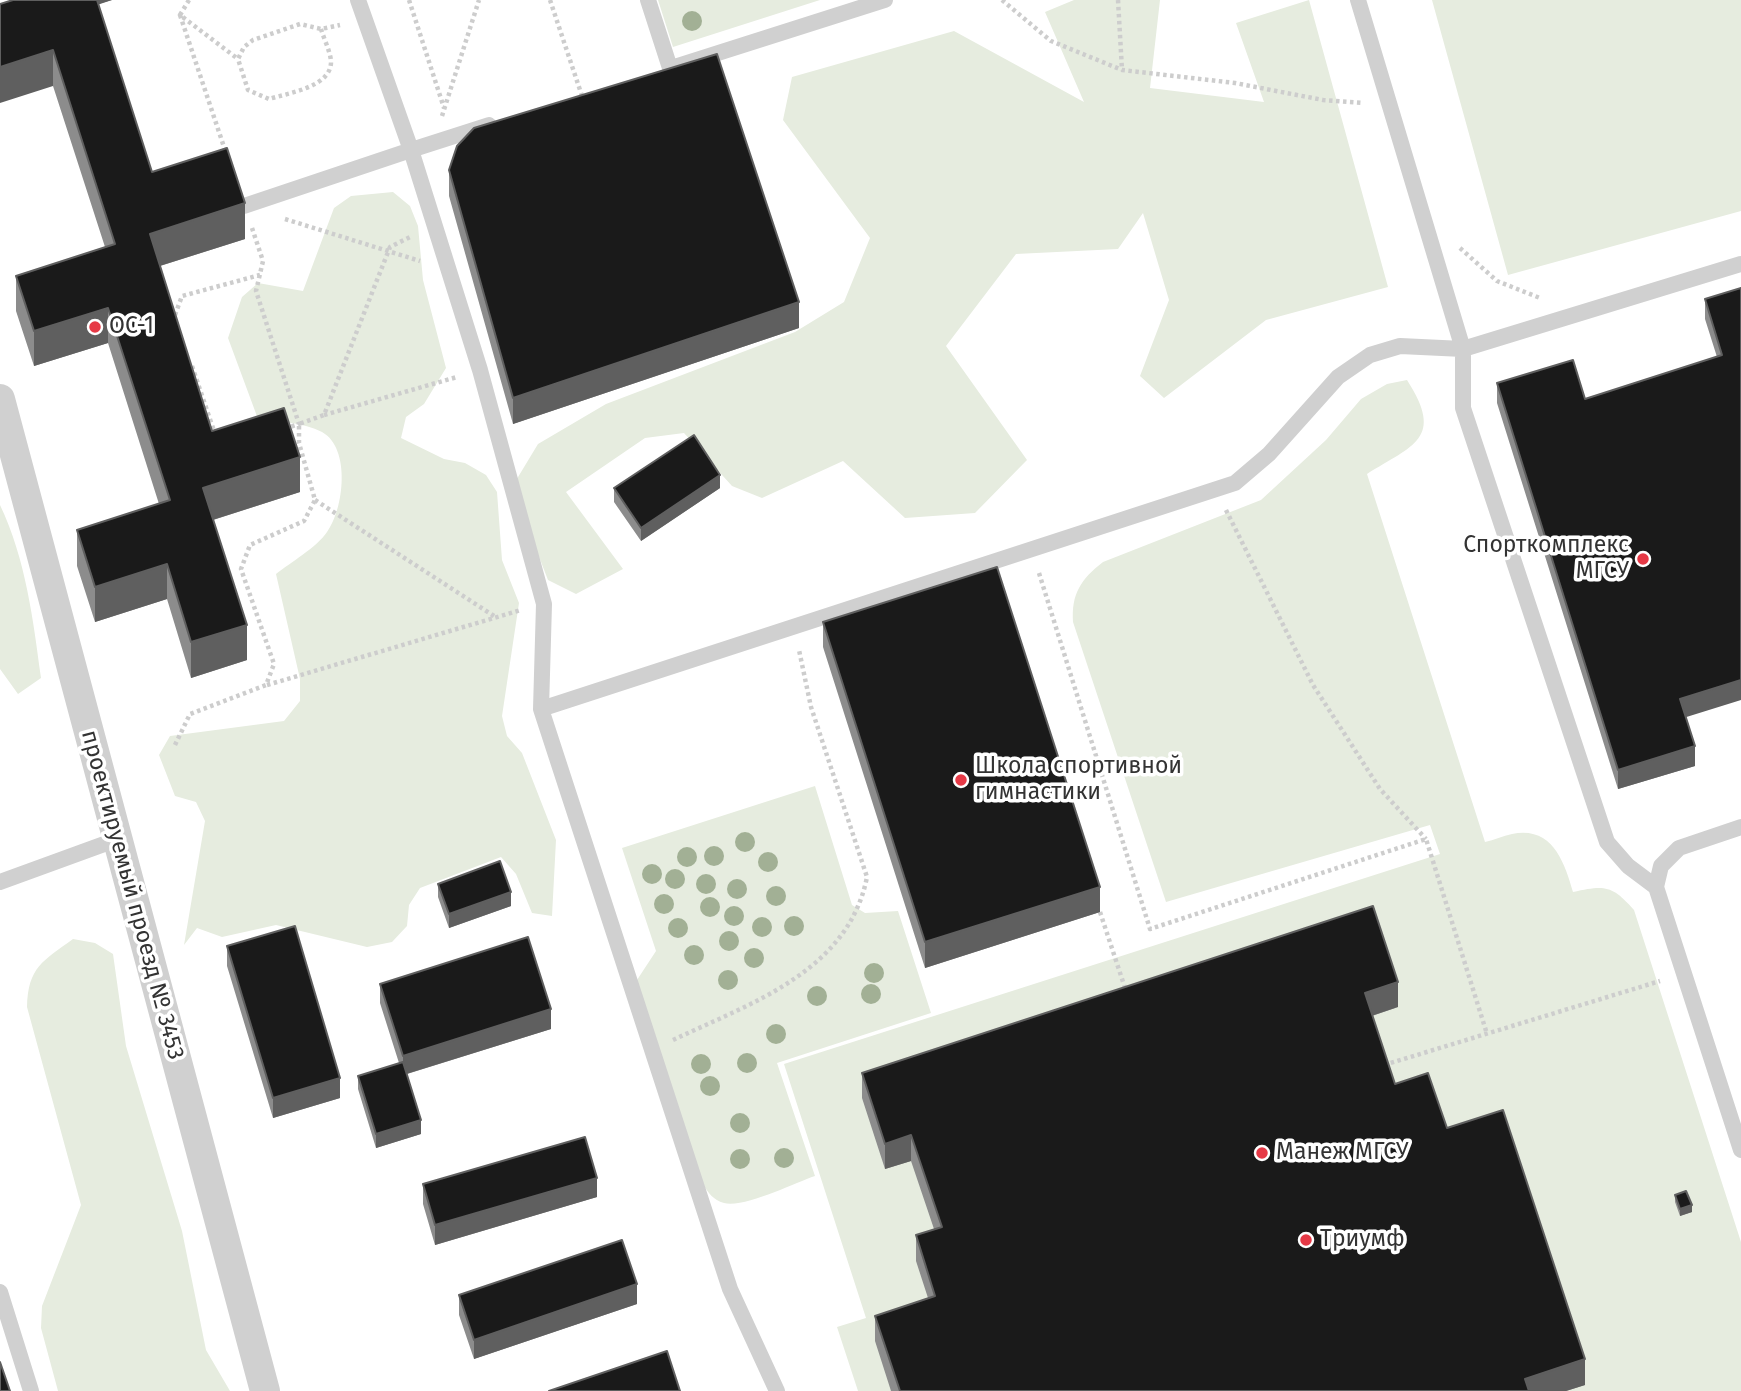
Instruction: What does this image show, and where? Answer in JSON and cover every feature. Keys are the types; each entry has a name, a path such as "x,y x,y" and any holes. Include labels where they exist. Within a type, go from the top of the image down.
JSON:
{"street":[{"name":"проектируемый проезд № 3453","path":"0,399 265,1391"}],"lane":[{"path":"358,0 411,150 480,370 544,604 541,709 650,1051 730,1289 777,1391"},
{"path":"648,0 663,70 886,0"},
{"path":"1358,0 1463,349 1463,408 1608,842 1628,866 1656,887"},
{"path":"244,206 507,120"},
{"path":"541,709 1235,483 1269,454 1338,377 1370,355 1400,346 1463,349 1741,264"},
{"path":"1741,827 1679,848 1661,866 1656,887 1741,1150"},
{"path":"0,882 118,839"},
{"path":"0,1292 31,1391"}],"path":[{"path":"189,0 180,15 227,155"},
{"path":"409,0 444,109"},
{"path":"433,143 479,0"},
{"path":"550,0 582,96"},
{"path":"1002,0 1051,41 1122,70 1235,83 1323,100 1388,104"},
{"path":"1118,0 1122,70"},
{"path":"180,15 238,59 248,90 256,96 269,99 315,84 327,75 331,62 321,29"},
{"path":"238,59 244,47 253,40 300,24 321,29 365,19"},
{"path":"1418,204 1497,281 1546,301 1588,311"},
{"path":"244,206 387,253 447,268"},
{"path":"244,206 263,261 256,291 299,424 299,443 315,500 495,617"},
{"path":"324,415 390,247 434,225"},
{"path":"178,324 173,311 182,296 260,275"},
{"path":"191,362 216,439"},
{"path":"277,431 480,370"},
{"path":"1216,490 1314,685 1380,789 1426,839 1488,1034"},
{"path":"267,685 274,664 242,569 250,545 304,521 315,500"},
{"path":"1032,551 1150,929 1426,839"},
{"path":"175,745 190,714 267,685 544,604"},
{"path":"650,1051 789,985 822,959 842,937 863,898 867,877 811,708 793,627"},
{"path":"1100,912 1129,998"},
{"path":"1380,1066 1684,974"}],"shaded area":[{"path":"658,0 820,0 673,47"},
{"path":"1074,0 1160,0 1150,88 1264,102 1236,23 1309,0 1388,287 1266,320 1164,398 1140,376 1169,300 1143,213 1118,249 1016,254 946,346 1027,460 975,513 905,518 843,461 762,498 732,486 684,433 645,438 566,492 623,569 576,594 548,580 512,487 538,444 606,404 795,332 844,302 870,238 783,120 792,77 954,31 1084,102 1045,12"},
{"path":"1432,0 1741,0 1741,211 1508,275"},
{"path":"393,192 410,206 418,226 423,280 446,368 424,404 406,417 401,438 444,459 465,463 486,475 497,492 502,560 519,603 502,716 507,736 522,753 556,840 552,916 532,913 516,874 501,857 420,888 409,905 407,926 392,942 367,947 276,925 222,937 197,928 184,945 205,821 196,802 175,796 159,755 170,736 284,721 300,701 300,679 276,574 310,549 327,532 333,522 341,494 341,465 331,440 322,432 299,424 258,419 228,338 242,297 258,283 303,291 334,208 351,196"},
{"name":"Манеж МГСУ","path":"1407,380 1418,400 1423,416 1423,428 1410,447 1367,474 1485,842 1512,834 1537,835 1554,848 1573,892 1593,888 1607,889 1620,896 1634,910 1741,1242 1741,1391 858,1391 837,1327 866,1318 784,1064 1440,854 1430,825 1166,902 1073,622 1074,603 1079,588 1103,562 1261,500 1326,440 1361,399 1387,384"},
{"path":"0,505 22,568 41,678 18,694 0,669"},
{"path":"815,786 852,905 865,913 898,911 931,1013 777,1063 815,1176 744,1202 724,1203 714,1198 703,1185 637,980 656,951 622,848"},
{"path":"73,939 95,943 113,954 126,1046 182,1231 206,1350 230,1391 58,1391 41,1328 42,1306 81,1205 27,1007 30,983 39,966"}],"building":[{"name":"ОС-1","path":"13,0 97,0 152,172 227,148 245,203 150,234 212,431 284,408 300,457 203,488 247,625 191,642 167,564 95,587 77,530 170,500 108,308 34,331 16,276 115,244 53,50 0,67 0,4"},
{"path":"717,54 799,302 513,398 449,170 457,146 474,128"},
{"name":"Спорткомплекс МГСУ","path":"1741,288 1741,680 1680,699 1695,746 1618,770 1497,383 1573,360 1585,399 1722,355 1705,299"},
{"path":"694,435 720,475 641,528 614,488"},
{"name":"Школа спортивной гимнастики","path":"997,567 1100,887 925,942 823,622"},
{"path":"500,861 511,892 449,914 438,884"},
{"name":"Манеж МГСУ","path":"1373,906 1398,982 1365,993 1395,1084 1428,1073 1447,1128 1503,1110 1585,1359 1525,1379 1529,1391 900,1391 875,1316 935,1296 916,1235 942,1227 911,1135 885,1144 862,1073"},
{"path":"295,926 340,1078 273,1098 227,946"},
{"path":"528,937 551,1009 403,1056 380,984"},
{"path":"403,1062 421,1120 376,1134 358,1076"},
{"path":"585,1137 597,1178 435,1225 423,1184"},
{"path":"1686,1191 1692,1205 1680,1209 1675,1195"},
{"path":"622,1240 637,1284 474,1340 459,1295"},
{"path":"667,1351 680,1391 549,1391"},
{"path":"0,1362 10,1391 0,1391"}],"place":[{"name":"ОС-1","path":"95,327"},
{"name":"Спорткомплекс МГСУ","path":"1643,559"},
{"name":"Школа спортивной гимнастики","path":"961,780"},
{"name":"Манеж МГСУ","path":"1262,1153"},
{"name":"Триумф","path":"1306,1240"}]}
